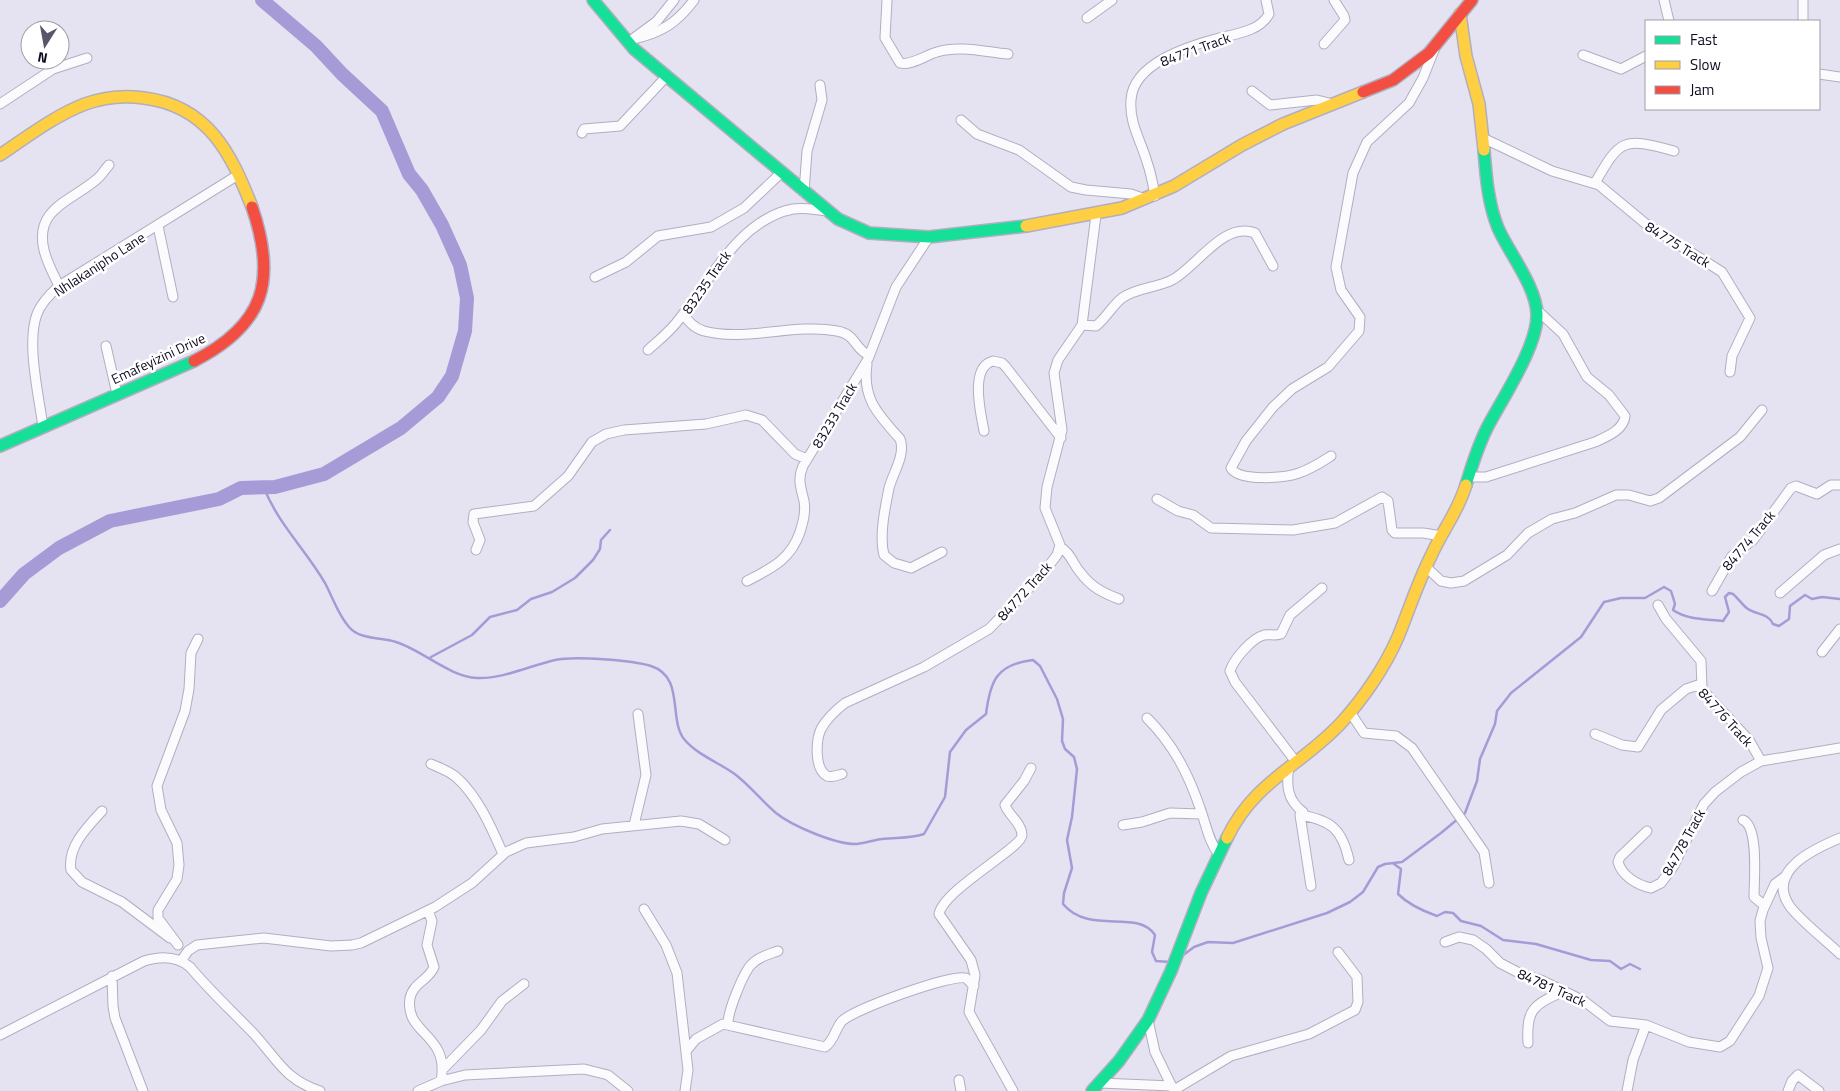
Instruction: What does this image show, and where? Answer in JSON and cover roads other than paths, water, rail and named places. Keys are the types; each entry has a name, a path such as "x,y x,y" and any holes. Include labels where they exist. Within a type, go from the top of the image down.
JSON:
{"street":[{"path":"593,0 666,77 804,192 846,224 868,233 929,237 1008,229 1096,215 1150,198 1260,135 1393,80 1414,66 1436,46 1472,0"},
{"path":"631,41 657,21 674,0"},
{"path":"631,41 669,26 694,0"},
{"path":"887,0 885,38 900,63 907,64 940,51 954,49 1008,54"},
{"path":"1087,18 1112,0"},
{"name":"84771 Track","path":"1150,198 1148,163 1132,121 1131,100 1137,80 1149,68 1169,57 1255,27 1269,14 1266,0"},
{"path":"1324,44 1344,20 1344,16 1334,0"},
{"path":"1664,0 1669,20"},
{"path":"1803,0 1803,20"},
{"path":"1096,1087 1131,1046 1148,1020 1219,855 1242,810 1265,786 1327,736 1350,712 1376,676 1396,640 1426,567 1459,508 1468,477 1493,415 1528,349 1536,329 1536,310 1533,295 1498,227 1492,208 1486,177 1479,104 1468,63 1460,14"},
{"path":"1330,456 1312,468 1290,475 1246,476 1235,474 1231,468 1246,441 1273,407 1292,389 1328,367 1360,331 1360,316 1341,290 1336,267 1353,173 1367,142 1409,103 1423,78 1436,46"},
{"path":"1583,54 1621,69 1645,57"},
{"path":"0,104 53,69 87,58"},
{"path":"1820,74 1840,77"},
{"path":"582,133 584,129 620,126 666,77"},
{"path":"804,192 807,151 822,100 820,85"},
{"path":"1252,91 1270,105 1317,100 1333,104"},
{"name":"Emafeyizini Drive","path":"0,155 88,104 112,97 144,97 167,103 204,123 224,146 258,224 265,249 262,286 249,318 238,332 216,348 0,446"},
{"path":"961,120 977,134 1019,150 1071,186 1086,190 1131,194 1150,198"},
{"name":"84775 Track","path":"1483,138 1552,171 1595,183 1624,204 1646,224 1702,258 1727,278 1737,300 1750,318 1732,356 1730,372"},
{"path":"1595,183 1614,150 1622,145 1648,145 1674,150"},
{"path":"59,286 44,250 43,233 47,219 58,206 95,181 109,164"},
{"path":"595,277 626,262 658,236 711,227 744,208 781,173"},
{"name":"Nhlakanipho Lane","path":"43,427 34,352 34,325 39,308 59,286 238,175"},
{"name":"83235 Track","path":"648,350 671,330 724,255 745,234 772,217 791,209 828,211"},
{"name":"84772 Track","path":"842,774 832,777 827,776 822,772 818,756 821,730 836,711 845,703 924,667 990,629 1040,577 1057,555 1060,547 1045,508 1047,487 1061,438 1062,421 1054,373 1058,360 1082,325 1096,215"},
{"path":"158,226 173,297"},
{"path":"1082,325 1096,326 1127,295 1160,285 1181,274 1220,241 1232,234 1255,233 1273,266"},
{"name":"83233 Track","path":"747,581 781,563 797,541 805,509 800,476 807,459 868,357 896,286 929,237"},
{"path":"1468,477 1486,477 1553,456 1604,438 1624,422 1625,416 1608,395 1585,374 1566,338 1536,310"},
{"path":"683,314 693,325 710,332 743,333 822,329 839,331 850,335 868,357 866,390 879,414 900,439 902,446 889,489 882,538 884,555 894,563 910,568 942,552"},
{"path":"106,346 117,394"},
{"path":"984,431 978,387 984,367 993,361 1002,363 1006,367 1061,438"},
{"path":"1426,567 1441,581 1452,584 1464,581 1508,555 1524,536 1546,522 1575,513 1616,495 1628,495 1650,501 1659,498 1740,437 1762,410"},
{"path":"476,550 480,540 473,522 474,514 534,506 568,476 592,442 606,434 624,430 706,424 746,415 762,420 795,454 807,459"},
{"name":"84774 Track","path":"1712,591 1732,556 1752,540 1791,488 1796,486 1817,494 1831,485 1840,485"},
{"path":"1157,499 1178,511 1193,515 1211,528 1293,530 1335,523 1382,497 1388,501 1392,530 1395,532 1442,536"},
{"path":"1060,547 1066,551 1092,586 1120,599"},
{"path":"1780,593 1824,555 1840,549"},
{"path":"1293,765 1235,682 1230,671 1235,661 1256,639 1265,635 1281,634 1290,615 1322,588"},
{"path":"1658,605 1666,619 1701,661 1702,688"},
{"path":"1822,652 1840,629"},
{"path":"198,639 191,653 190,688 185,711 157,786 161,810 178,843 179,865 177,879 158,910 158,918 178,945 184,957 253,1033 286,1074 304,1088 320,1091"},
{"name":"84776 Track","path":"1595,734 1622,745 1638,747 1662,710 1690,687 1698,685 1718,709 1749,740 1761,760"},
{"path":"1350,712 1364,733 1396,736 1412,748 1484,852 1489,883"},
{"path":"634,825 646,775 638,714"},
{"path":"1147,718 1164,736 1180,759 1202,814 1209,838 1219,855"},
{"path":"1761,760 1840,748"},
{"name":"84778 Track","path":"1647,830 1620,857 1618,862 1622,871 1630,879 1651,888 1661,883 1672,867 1709,798 1741,772 1761,760"},
{"path":"431,764 450,773 460,782 492,829 503,854"},
{"path":"1293,765 1287,783 1289,795 1295,805 1303,812 1300,816 1311,886"},
{"path":"1013,1091 969,1012 975,975 971,960 940,917 939,912 943,905 984,867 1019,843 1022,835 1020,827 1005,805 1024,781 1031,768"},
{"path":"102,811 86,828 72,854 70,865 73,875 82,882 122,902 178,945"},
{"path":"1123,825 1142,822 1170,813 1202,814"},
{"path":"1300,816 1319,818 1335,829 1343,840 1349,860"},
{"path":"1743,820 1747,822 1751,829 1755,866 1754,897 1765,906"},
{"path":"0,1035 112,976 153,958 184,957 197,946 264,938 332,946 352,945 428,911 472,882 503,854 526,843 562,839 602,829 690,822 706,827 725,840"},
{"name":"84781 Track","path":"1445,942 1459,937 1473,940 1486,949 1500,964 1592,1005 1610,1021 1646,1025 1678,1038 1712,1047 1728,1043 1754,1005 1767,975 1760,927 1765,906 1776,884 1787,875 1798,860 1810,851 1840,838"},
{"path":"1787,875 1784,889 1788,905 1840,954"},
{"path":"644,909 666,945 675,968 687,1050 688,1078 685,1091"},
{"path":"428,911 432,921 427,945 434,967 431,973 414,988 410,1002 416,1025 436,1045 444,1068"},
{"path":"728,1025 728,1013 748,968 760,958 778,951"},
{"path":"1096,1087 1173,1089 1231,1056 1309,1034 1355,1010 1358,1006 1357,977 1338,952"},
{"path":"112,976 112,1006 115,1018 143,1091"},
{"path":"687,1050 701,1035 720,1025 728,1025 825,1047 842,1022 885,1000 951,978 966,978 974,986"},
{"path":"441,1081 444,1068 451,1058 480,1030 502,1001 524,984"},
{"path":"1528,1043 1527,1022 1530,1013 1539,1004 1564,991"},
{"path":"1148,1020 1155,1052 1173,1089"},
{"path":"1627,1091 1633,1060 1646,1025"},
{"path":"418,1091 441,1081 466,1075 584,1068 608,1075 628,1091"},
{"path":"1788,1091 1792,1080 1798,1075 1819,1091"},
{"path":"959,1080 961,1091"}],"waterway":[{"path":"0,601 24,574 59,548 110,521 219,499 241,488 275,487 324,474 401,428 438,397 452,376 465,331 467,298 460,265 442,225 422,190 409,174 382,111 342,74 316,46 262,0"},
{"path":"264,488 277,514 325,583 342,617 354,631 365,636 396,642 457,673 477,678 506,674 564,659 617,660 651,666 662,671 668,679 672,688 679,730 689,745 736,775 783,818 815,834 838,841 857,844 924,834 945,797 950,752 966,730 986,714 990,693 997,676 1011,666 1033,660 1040,666 1057,699 1063,719 1062,741 1065,749 1074,757 1077,769 1072,817 1067,840 1072,868 1064,893 1063,904 1074,913 1086,919 1137,923 1147,927 1155,935 1152,952 1156,961 1170,962"},
{"path":"431,657 472,635 490,617 517,610 531,599 552,592 575,578 593,560 600,549 601,540 610,530"},
{"path":"1182,956 1194,947 1208,942 1233,943 1327,913 1350,902 1363,892 1378,867 1385,864 1402,862 1465,813 1477,781 1480,759 1495,724 1497,711 1511,693 1581,637 1604,602 1621,598 1645,598 1664,587 1671,591 1675,604 1673,610 1684,616 1723,621 1729,612 1725,597 1729,593 1733,594 1751,611 1765,616 1773,624 1779,626 1789,619 1790,606 1805,595 1812,599 1822,597 1840,599"},
{"path":"1394,864 1401,869 1398,894 1411,904 1427,912 1437,916 1445,912 1453,913 1461,921 1481,926 1503,940 1536,944 1591,960 1610,961 1621,969 1630,964 1640,969"}]}
